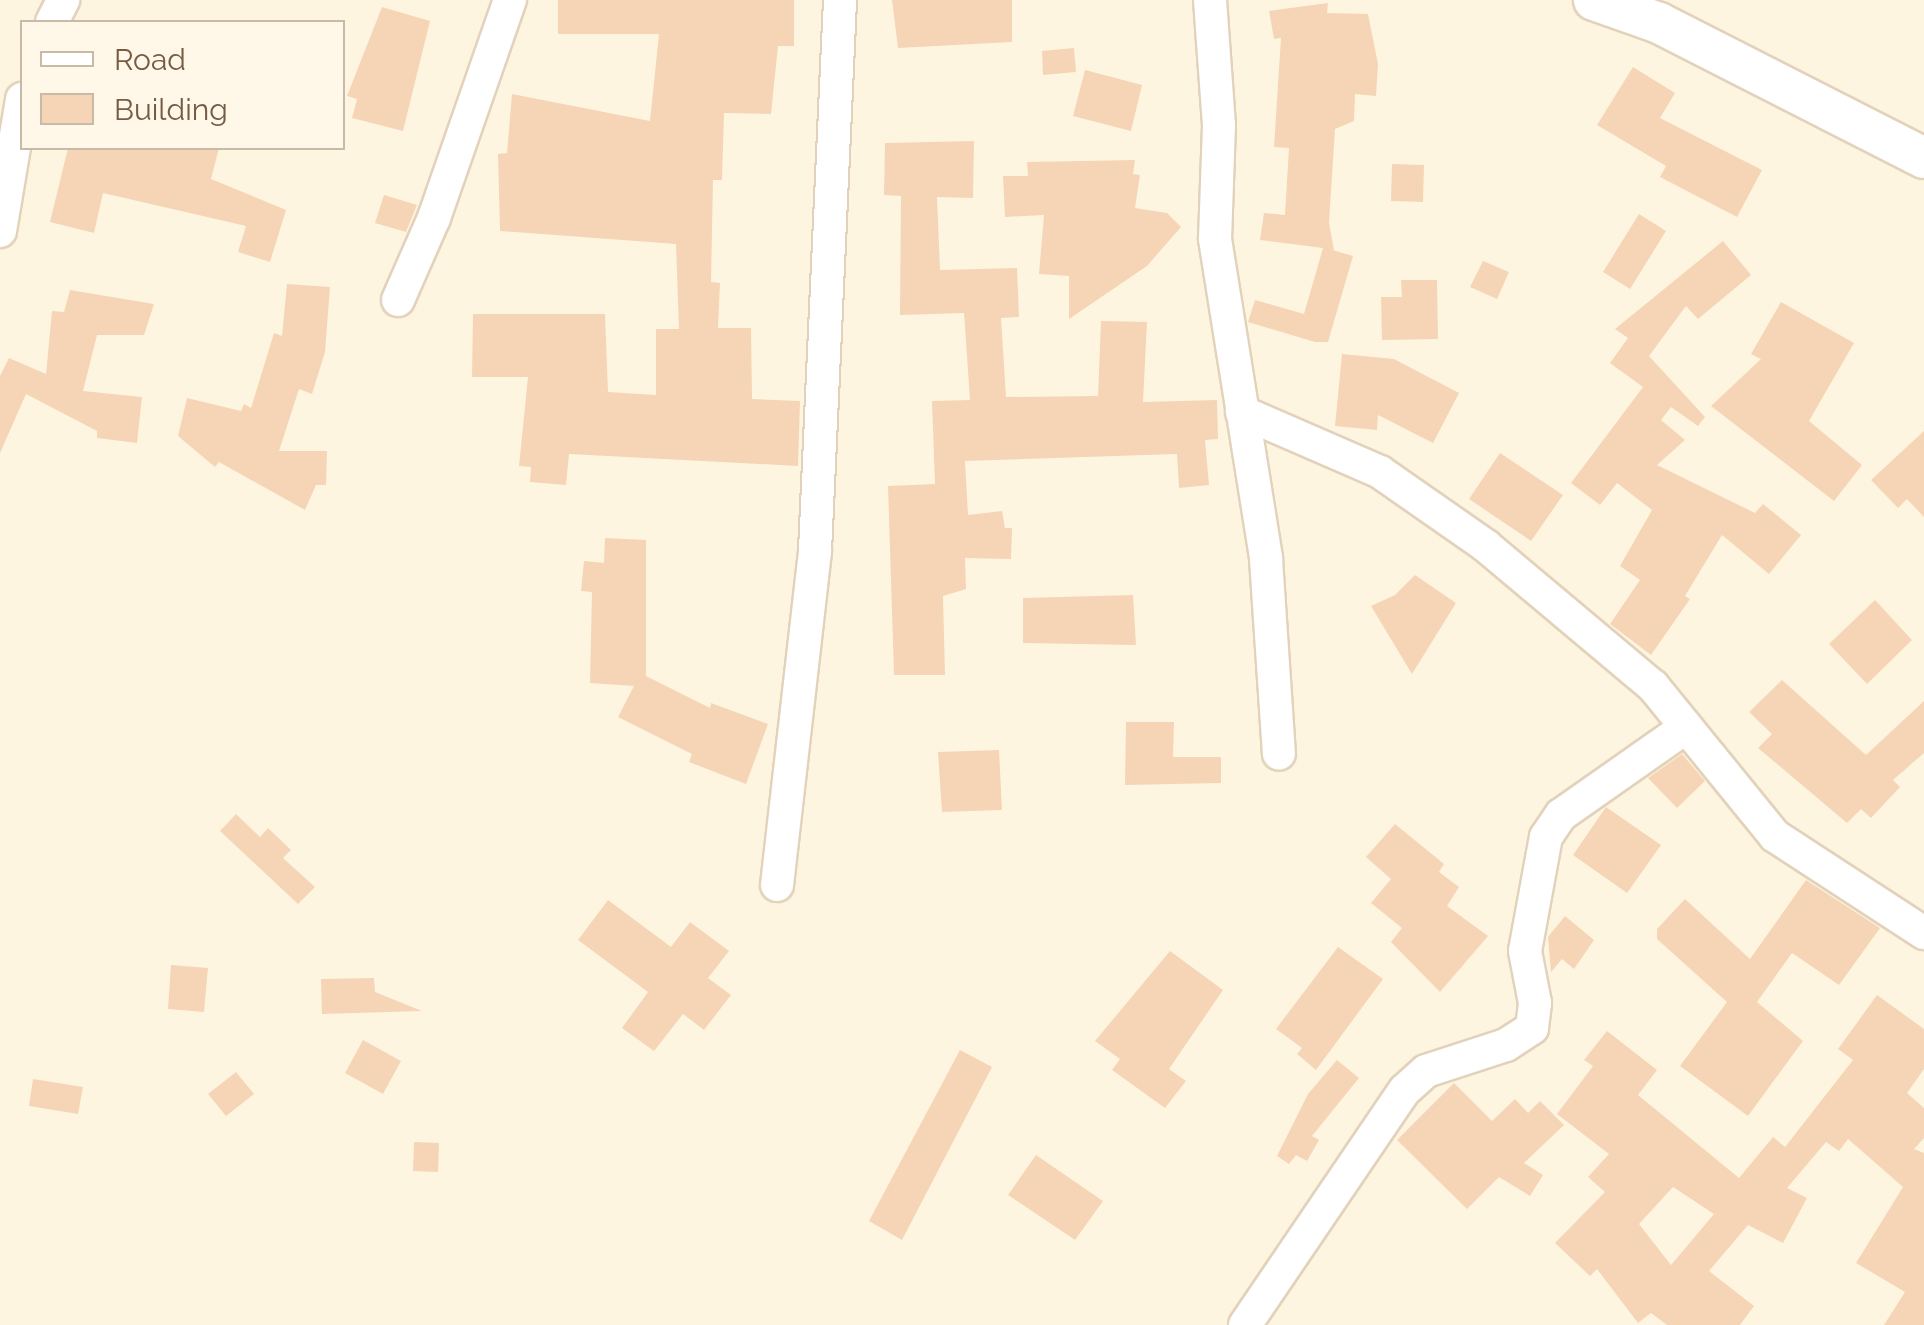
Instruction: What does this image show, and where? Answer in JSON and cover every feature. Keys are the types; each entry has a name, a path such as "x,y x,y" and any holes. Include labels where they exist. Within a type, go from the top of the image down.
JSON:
{"street":[{"path":"398,300 434,218 510,0"},
{"path":"777,885 815,551 840,0"},
{"path":"1210,0 1219,126 1215,239 1266,559 1280,754"},
{"path":"1594,0 1659,23 1924,158"},
{"path":"0,231 20,112"},
{"path":"1242,412 1380,472 1486,546 1580,618 1654,686 1775,836 1924,933"},
{"path":"1245,1325 1406,1090 1426,1071 1506,1045 1532,1028 1535,1003 1525,951 1546,837 1560,814 1686,727"}],"building":[{"path":"558,0 794,0 794,46 778,46 771,114 724,113 722,180 713,180 711,282 720,283 718,328 751,328 752,399 800,401 798,466 569,454 566,485 530,482 531,467 519,466 528,377 472,377 473,314 605,314 608,392 656,395 656,329 679,329 676,244 500,231 498,154 507,153 512,94 650,121 659,34 558,34"},
{"path":"892,0 1012,0 1012,42 898,48"},
{"path":"1328,3 1327,13 1368,14 1378,64 1376,96 1355,94 1354,121 1335,129 1329,223 1334,250 1329,249 1353,256 1328,342 1315,342 1248,322 1255,300 1304,314 1323,248 1260,240 1264,213 1285,215 1289,148 1274,147 1281,38 1274,39 1269,11"},
{"path":"382,7 430,21 403,131 352,118 357,99 347,96"},
{"path":"1074,48 1076,72 1043,75 1042,51"},
{"path":"1633,67 1675,93 1660,118 1762,170 1737,217 1660,177 1666,166 1597,125"},
{"path":"1085,70 1142,85 1131,131 1073,116"},
{"path":"974,141 973,198 937,197 940,270 1017,268 1019,317 1001,318 1006,397 1098,396 1101,321 1147,322 1143,402 1217,400 1218,439 1205,440 1209,485 1179,488 1177,454 965,461 968,515 1002,511 1005,528 1012,528 1011,559 965,558 966,589 943,596 945,675 894,675 888,486 935,484 932,401 970,400 964,313 900,315 901,196 884,195 885,143"},
{"path":"68,150 218,150 211,179 286,210 270,262 238,252 246,226 103,193 94,233 50,222"},
{"path":"1135,160 1133,174 1140,175 1135,208 1167,213 1181,227 1147,266 1069,319 1069,276 1039,274 1044,215 1005,217 1003,176 1028,176 1027,162"},
{"path":"1392,164 1424,165 1423,202 1391,201"},
{"path":"384,195 417,205 406,232 375,223"},
{"path":"1639,214 1666,231 1630,289 1603,272"},
{"path":"1723,241 1751,275 1698,319 1686,306 1649,356 1705,417 1698,426 1671,407 1661,420 1685,440 1657,465 1755,513 1763,504 1801,535 1769,574 1722,535 1685,596 1690,599 1651,655 1610,624 1640,580 1620,566 1652,510 1617,483 1600,505 1571,483 1643,387 1610,363 1628,338 1615,329"},
{"path":"1483,261 1509,272 1497,299 1470,287"},
{"path":"1401,280 1437,280 1438,339 1382,340 1381,297 1402,297"},
{"path":"287,284 330,287 325,352 312,394 299,389 279,451 327,451 326,485 316,485 305,510 219,462 215,467 178,436 187,398 241,411 244,404 251,408 274,333 282,336"},
{"path":"70,290 154,304 144,335 97,335 83,391 142,397 137,443 97,438 97,431 26,394 0,453 0,376 9,358 46,374 52,311 64,312"},
{"path":"1781,302 1854,343 1809,421 1862,465 1834,501 1711,406 1761,359 1751,354"},
{"path":"1342,354 1394,359 1459,393 1433,443 1378,415 1377,430 1335,426"},
{"path":"1924,431 1924,517 1907,499 1898,508 1871,480"},
{"path":"1500,453 1563,495 1531,541 1469,499"},
{"path":"605,538 646,540 646,676 710,708 711,703 768,724 746,784 689,762 692,754 618,717 634,686 590,683 592,592 581,591 584,561 604,563"},
{"path":"1415,575 1456,603 1412,674 1371,606 1395,595"},
{"path":"1133,595 1136,645 1023,643 1023,598"},
{"path":"1875,600 1912,640 1867,684 1829,644"},
{"path":"1782,680 1866,755 1924,701 1924,753 1893,780 1900,787 1871,818 1861,809 1847,823 1758,748 1772,734 1749,712"},
{"path":"1126,722 1174,722 1173,757 1221,757 1221,783 1125,785"},
{"path":"999,750 1002,810 942,812 938,752"},
{"path":"1682,754 1705,781 1677,808 1648,778"},
{"path":"1606,807 1661,845 1627,893 1573,855"},
{"path":"236,814 260,837 268,828 291,850 283,858 315,887 298,904 220,831"},
{"path":"1395,824 1444,864 1439,872 1459,887 1447,906 1488,936 1440,992 1391,942 1402,928 1371,903 1391,879 1366,857"},
{"path":"1806,880 1880,928 1839,985 1792,953 1757,1002 1803,1041 1748,1116 1680,1066 1727,1002 1657,939 1657,929 1685,899 1750,959"},
{"path":"608,900 671,947 690,922 729,951 708,978 731,995 704,1030 683,1014 654,1051 622,1028 648,992 578,940"},
{"path":"1565,916 1594,940 1574,969 1562,959 1551,972 1548,937"},
{"path":"1338,947 1383,979 1316,1070 1297,1054 1302,1048 1276,1029"},
{"path":"1170,951 1223,990 1169,1069 1186,1081 1165,1108 1112,1070 1120,1059 1095,1041"},
{"path":"171,965 208,968 204,1012 168,1009"},
{"path":"374,978 375,992 422,1011 322,1014 321,979"},
{"path":"1877,995 1924,1029 1924,1069 1907,1093 1924,1108 1924,1138 1914,1149 1924,1153 1924,1325 1884,1325 1905,1292 1856,1263 1903,1187 1848,1139 1839,1151 1826,1142 1787,1188 1807,1198 1783,1243 1748,1225 1709,1271 1754,1306 1740,1325 1667,1325 1651,1313 1638,1323 1597,1269 1590,1276 1555,1243 1605,1192 1588,1177 1609,1154 1557,1114 1593,1066 1584,1060 1607,1031 1657,1070 1638,1095 1739,1178 1773,1137 1785,1147 1853,1060 1838,1049","holes":["1673,1187 1714,1214 1671,1265 1639,1224"]},
{"path":"363,1040 401,1061 383,1094 345,1073"},
{"path":"960,1050 992,1067 902,1240 869,1221"},
{"path":"1337,1060 1359,1078 1312,1136 1319,1140 1307,1161 1296,1155 1289,1164 1277,1156 1308,1094"},
{"path":"236,1072 254,1094 226,1116 208,1094"},
{"path":"33,1079 83,1087 78,1114 29,1106"},
{"path":"1454,1083 1492,1121 1515,1099 1528,1113 1540,1101 1564,1125 1524,1163 1543,1175 1530,1196 1499,1177 1467,1209 1397,1140"},
{"path":"414,1142 439,1143 438,1172 413,1171"},
{"path":"1036,1155 1103,1201 1075,1240 1008,1195"}]}
